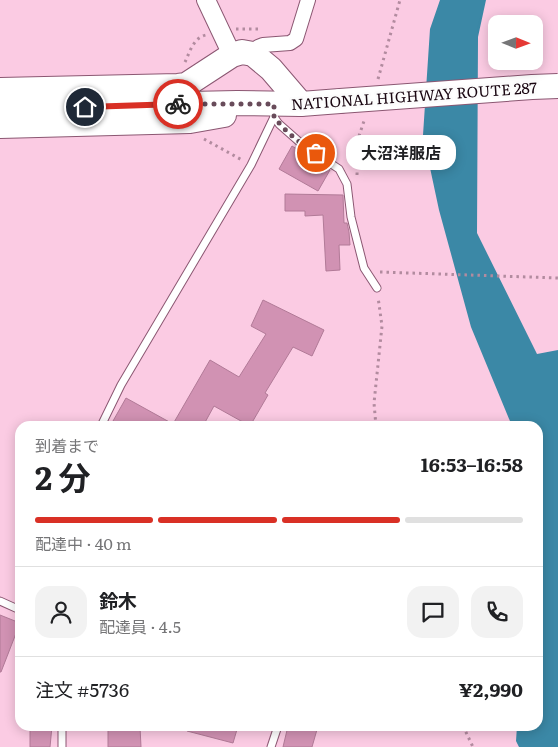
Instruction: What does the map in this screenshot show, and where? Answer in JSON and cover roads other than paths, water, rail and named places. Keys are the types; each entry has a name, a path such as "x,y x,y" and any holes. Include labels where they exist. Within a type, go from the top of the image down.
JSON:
{"highway":[{"path":"0,90 186,85 242,54 270,69 301,104"},
{"name":"NATIONAL HIGHWAY ROUTE 287","path":"0,108 237,103 274,110 301,104 558,86"},
{"path":"0,126 190,121 274,110"}],"street":[{"path":"206,0 242,54 263,45 294,42 308,0"}],"lane":[{"path":"103,421 121,385 251,165 274,110 304,146 339,169 347,184 351,217 364,268 377,288"},
{"path":"0,601 15,608"},
{"path":"62,731 62,747"},
{"path":"271,747 276,731"}],"water":[{"path":"440,0 486,0 478,37 477,233 537,354 558,350 558,747 519,747 516,741 517,731 543,731 543,421 510,421 471,327 439,210 423,135 430,29"}],"place":[{"name":"大沼洋服店","path":"316,153"}]}
